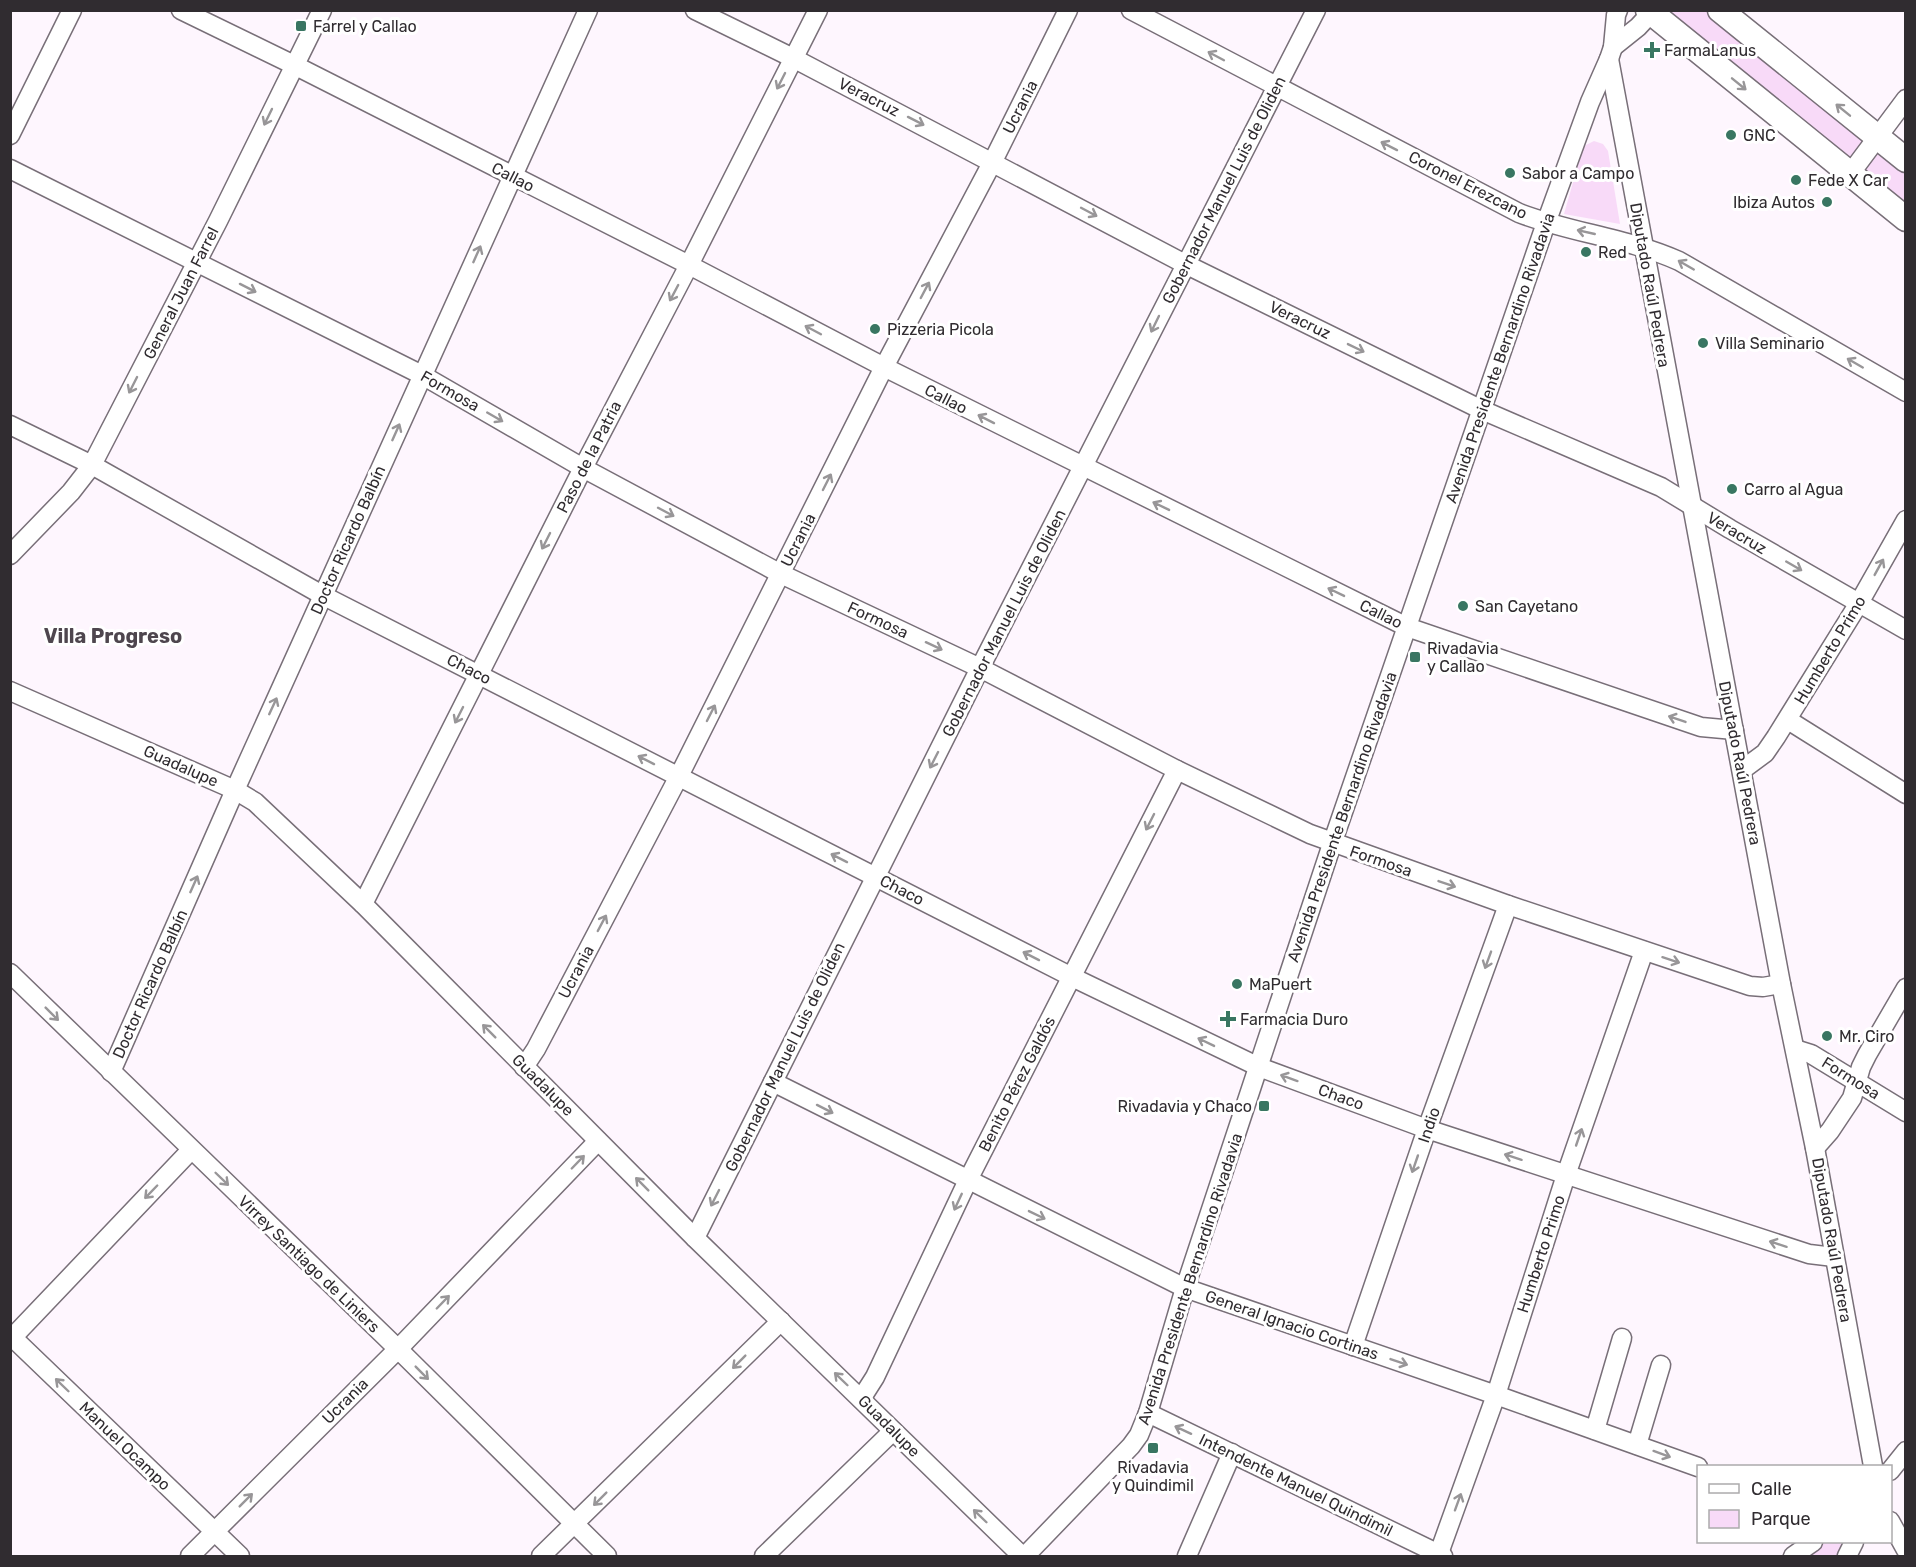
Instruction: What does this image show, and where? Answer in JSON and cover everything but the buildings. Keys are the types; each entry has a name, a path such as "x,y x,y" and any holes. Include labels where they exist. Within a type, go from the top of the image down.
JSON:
{"main road":[{"path":"1720,10 1905,160"},
{"path":"1651,11 1905,219"}],"street":[{"path":"10,135 72,10"},
{"name":"Callao","path":"181,10 689,265 1084,468 1407,627 1701,727 1734,730"},
{"name":"General Juan Farrel","path":"10,555 71,492 92,465 322,10"},
{"name":"Doctor Ricardo Balbín","path":"111,1072 235,790 588,10"},
{"name":"Veracruz","path":"695,10 993,161 1185,264 1482,410 1661,487 1905,630"},
{"name":"Paso de la Patria","path":"363,904 818,10"},
{"name":"Ucrania","path":"524,1066 536,1049 679,776 884,367 993,161 1068,10"},
{"name":"Coronel Erezcano","path":"1131,10 1519,213 1545,223 1643,247 1679,261 1905,392"},
{"name":"Gobernador Manuel Luis de Oliden","path":"695,1238 980,668 1316,10"},
{"name":"Avenida Presidente Bernardino Rivadavia","path":"1024,1557 1131,1446 1139,1435 1148,1413 1185,1288 1332,844 1545,223 1590,102 1611,53 1618,10"},
{"name":"Avenida Presidente Bernardino Rivadavia","path":"1611,53 1651,11"},
{"name":"Diputado Raúl Pedrera","path":"1611,53 1643,247 1690,504 1781,984 1815,1148 1873,1465"},
{"path":"1850,174 1905,99"},
{"name":"Formosa","path":"10,169 422,375 583,468 781,574 980,668 1177,770 1332,844 1750,986 1763,987 1781,984"},
{"name":"Chaco","path":"10,425 92,465 324,596 1072,977 1259,1067 1427,1129 1566,1175 1809,1254 1834,1257"},
{"name":"Humberto Primo","path":"1742,770 1765,753 1788,720 1905,520"},
{"name":"Guadalupe","path":"10,691 235,790 255,802 363,904 695,1238 1024,1557"},
{"path":"1788,720 1905,794"},
{"name":"Benito Pérez Galdós","path":"861,1399 875,1377 968,1180 1177,770"},
{"name":"Indio","path":"1353,1346 1427,1129 1508,905"},
{"name":"Humberto Primo","path":"1440,1556 1496,1395 1566,1175 1644,951"},
{"name":"Virrey Santiago de Liniers","path":"10,973 398,1349 607,1557"},
{"path":"1815,1148 1830,1131 1852,1098 1861,1067 1905,988"},
{"name":"Formosa","path":"1795,1048 1811,1054 1905,1112"},
{"name":"General Ignacio Cortinas","path":"773,1082 1185,1288 1697,1467"},
{"name":"Ucrania","path":"190,1557 398,1349 598,1141"},
{"path":"11,1338 191,1150"},
{"path":"541,1557 781,1321"},
{"name":"Manuel Ocampo","path":"11,1338 240,1557"},
{"path":"1594,1430 1622,1338"},
{"path":"1637,1445 1661,1365"},
{"name":"Intendente Manuel Quindimil","path":"1148,1413 1440,1556"},
{"path":"764,1557 893,1431"},
{"path":"1892,1468 1905,1450"},
{"path":"1187,1557 1232,1453"},
{"path":"1892,1525 1905,1550"},
{"path":"1793,1557 1812,1543"},
{"path":"1848,1557 1854,1543"}],"green space":[{"path":"1653,10 1720,11 1905,160 1905,219"},
{"path":"1594,141 1603,144 1608,151 1620,224 1564,214 1582,151 1586,145"},
{"path":"1812,1543 1854,1543 1847,1556 1793,1556"}],"place":[{"name":"Farrel y Callao","path":"301,26"},
{"name":"FarmaLanus","path":"1652,50"},
{"name":"GNC","path":"1731,135"},
{"name":"Sabor a Campo","path":"1510,173"},
{"name":"Fede X Car","path":"1796,180"},
{"name":"Ibiza Autos","path":"1827,202"},
{"name":"Red","path":"1586,252"},
{"name":"Pizzeria Picola","path":"875,329"},
{"name":"Villa Seminario","path":"1703,343"},
{"name":"Carro al Agua","path":"1732,489"},
{"name":"San Cayetano","path":"1463,606"},
{"name":"Rivadavia y Callao","path":"1415,657"},
{"name":"MaPuert","path":"1237,984"},
{"name":"Farmacia Duro","path":"1228,1019"},
{"name":"Mr. Ciro","path":"1827,1036"},
{"name":"Rivadavia y Chaco","path":"1264,1106"},
{"name":"Rivadavia y Quindimil","path":"1153,1448"}],"district":[{"name":"Villa Progreso","path":"113,636"}]}
